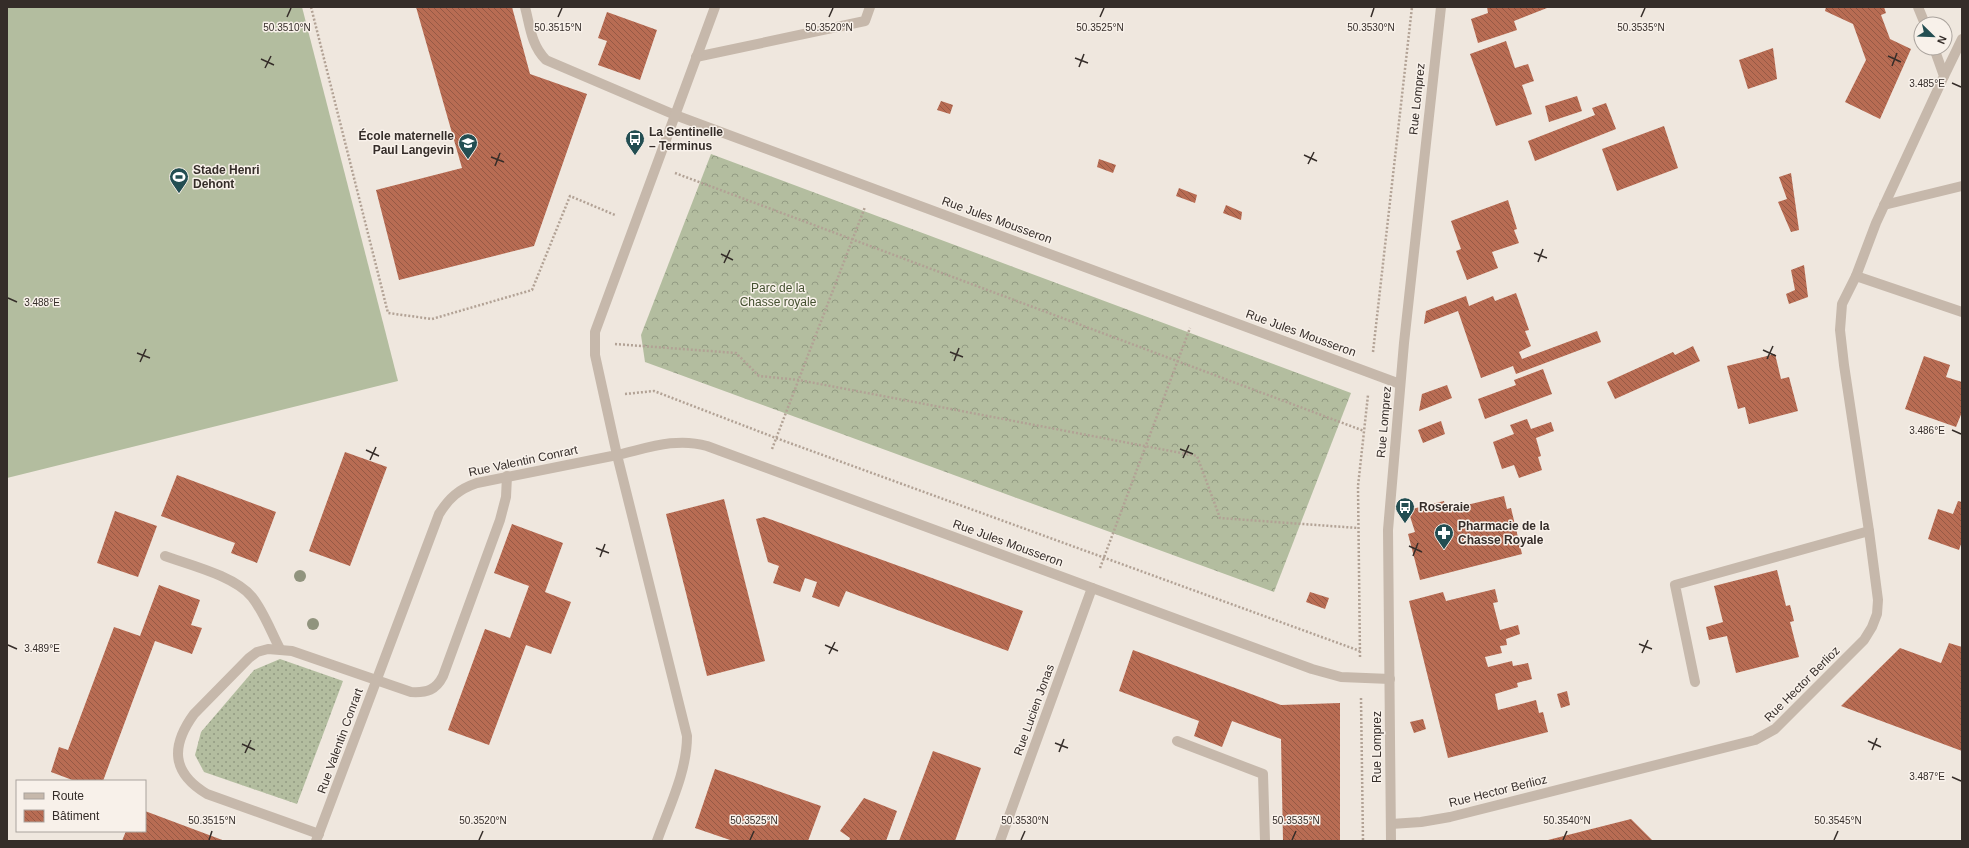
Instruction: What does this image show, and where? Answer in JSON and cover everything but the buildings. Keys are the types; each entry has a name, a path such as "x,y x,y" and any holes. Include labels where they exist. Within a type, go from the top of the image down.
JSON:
{"street":[{"name":"Rue Jules Mousseron","path":"525,7 533,41 546,60 675,115 1400,384"},
{"path":"657,841 686,758 687,736 617,455 594,354 594,342 599,320 634,223 715,7"},
{"path":"696,56 865,21 870,7"},
{"name":"Rue Lomprez","path":"1391,841 1388,530 1400,384 1441,7"},
{"name":"Rue Hector Berlioz","path":"1390,824 1420,822 1450,817 1747,742 1775,729 1869,634 1875,621 1878,600 1844,365 1840,330 1842,304 1856,276 1884,205 1962,39"},
{"path":"1937,56 1944,76"},
{"path":"1884,205 1962,186"},
{"path":"1856,276 1962,312"},
{"name":"Rue Jules Mousseron","path":"617,455 671,442 683,441 708,446 1312,670 1341,677 1390,679"},
{"name":"Rue Valentin Conrart","path":"318,838 438,514 446,502 466,486 507,476 617,455"},
{"path":"318,838 207,794 194,786 180,769 178,746 187,723 249,658 258,652 268,649 292,651 411,692 422,693 431,690 439,683 500,520 506,497 507,476"},
{"path":"1695,682 1674,585 1869,531"},
{"path":"164,556 231,581 251,596 258,605 280,649"},
{"name":"Rue Lucien Jonas","path":"1000,841 1092,588"},
{"path":"1177,741 1263,774 1265,841"}],"path":[{"path":"311,7 388,313 432,319 532,290 570,196 634,223"},
{"path":"1363,841 1358,486 1412,7"},
{"path":"656,165 852,240 1364,431"},
{"path":"766,467 872,188"},
{"path":"1092,588 1197,309"},
{"path":"594,342 736,353 759,376 799,380 1197,456 1220,518 1358,528"},
{"path":"604,397 654,390 776,438 1360,651"}],"green space":[{"name":"Stade Henri Dehont","path":"7,7 302,7 398,381 7,478"},
{"name":"Parc de la Chasse royale","path":"711,154 1351,393 1274,592 645,362 641,335"},
{"path":"280,659 343,681 297,804 204,772 195,755 201,732 254,670"}],"place":[{"name":"La Sentinelle – Terminus","path":"635,156"},
{"name":"École maternelle Paul Langevin","path":"468,160"},
{"name":"Stade Henri Dehont","path":"179,194"},
{"name":"Roseraie","path":"1405,524"},
{"name":"Pharmacie de la Chasse Royale","path":"1444,550"}]}
